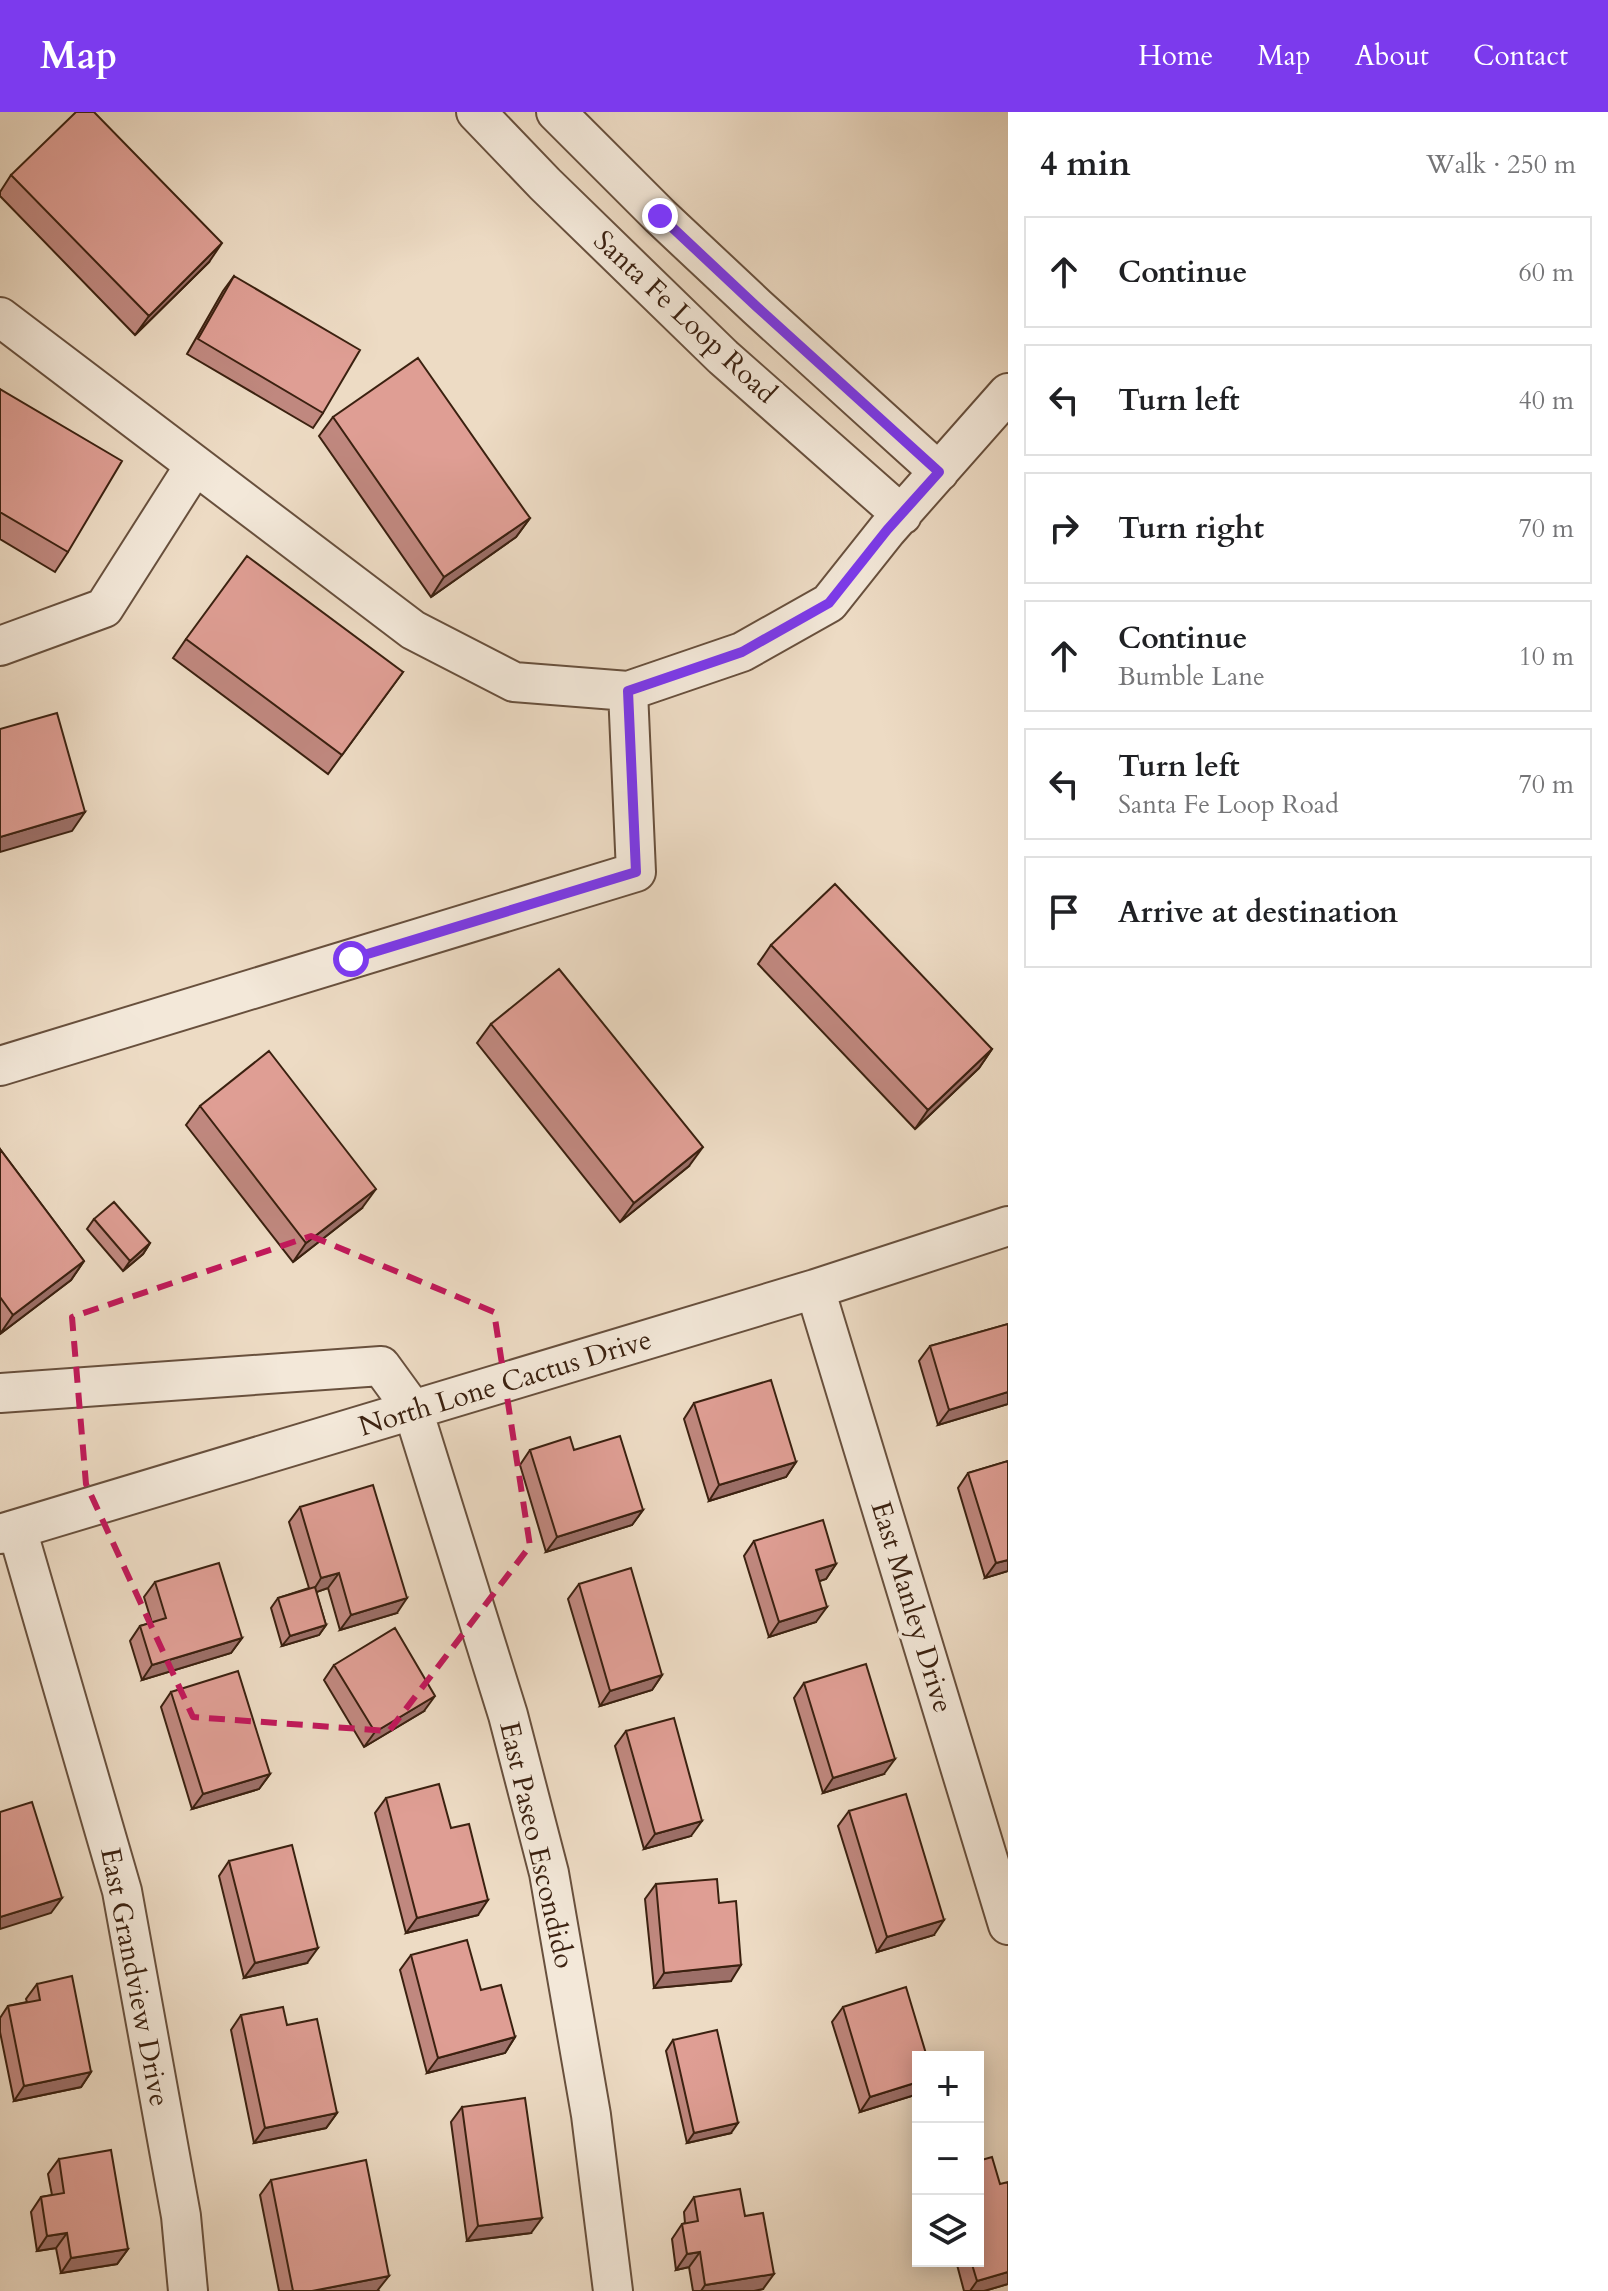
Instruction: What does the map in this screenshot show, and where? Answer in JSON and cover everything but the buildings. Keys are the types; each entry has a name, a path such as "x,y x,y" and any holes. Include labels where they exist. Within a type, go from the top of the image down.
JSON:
{"street":[{"name":"Santa Fe Loop Road","path":"476,112 545,184 723,357 902,515"},
{"name":"Santa Fe Loop Road","path":"556,112 660,216 939,472"},
{"path":"0,317 413,630 514,682 628,691 742,652 829,603 887,530 1008,393"},
{"path":"0,646 104,608 195,465"},
{"path":"0,1066 636,872 628,691"},
{"name":"North Lone Cactus Drive","path":"8,1532 815,1289 1008,1226"},
{"name":"East Manley Drive","path":"815,1289 1008,1925"},
{"name":"East Paseo Escondido","path":"0,1393 381,1366 413,1410 508,1715 549,1873 591,2115 613,2291"},
{"name":"East Grandview Drive","path":"8,1532 122,1891 181,2216 188,2291"}],"highlighted area":[{"path":"311,1236 494,1312 530,1546 389,1731 193,1717 86,1484 72,1317"}],"route":[{"path":"351,959 636,872 628,691 742,652 829,603 887,530 939,472 660,216"}]}
